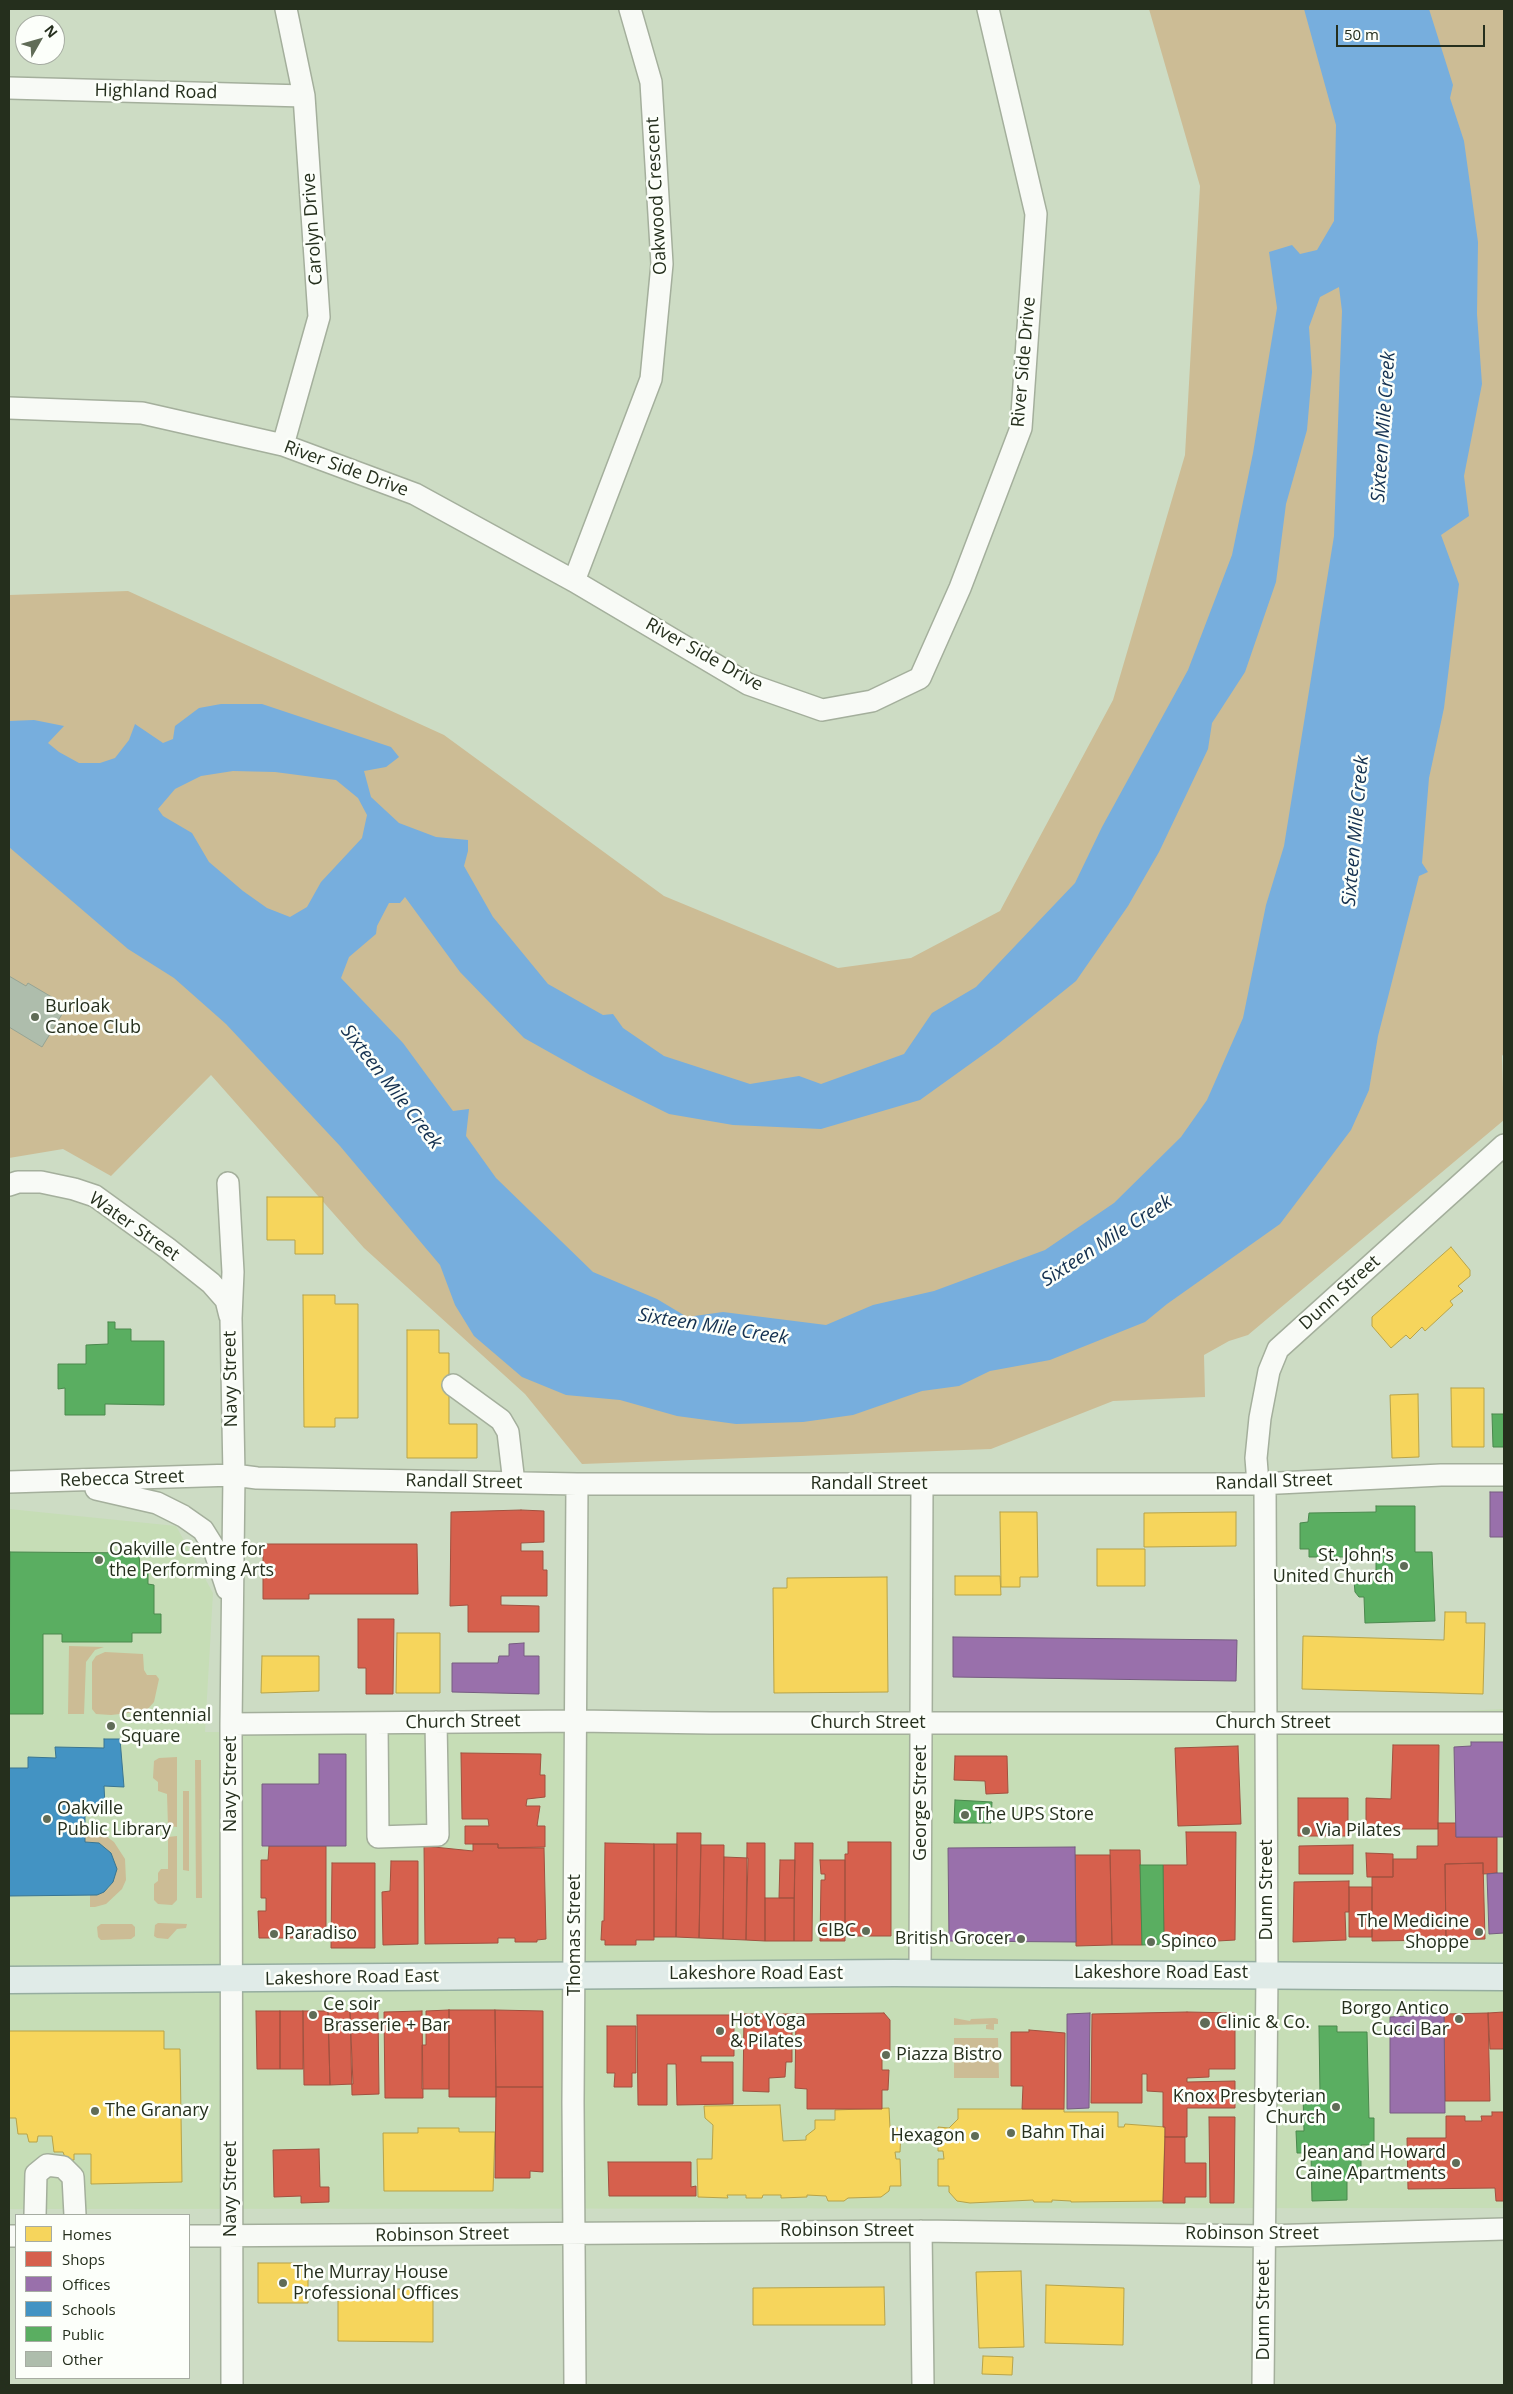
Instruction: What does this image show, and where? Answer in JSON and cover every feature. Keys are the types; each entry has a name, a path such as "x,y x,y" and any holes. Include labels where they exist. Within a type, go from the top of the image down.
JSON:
{"main road":[{"name":"Lakeshore Road East","path":"9,1980 231,1980 573,1975 920,1973 1504,1977"}],"street":[{"name":"Carolyn Drive","path":"284,445 319,317 304,96 286,9"},
{"name":"Oakwood Crescent","path":"574,581 651,379 661,284 662,264 651,82 630,9"},
{"name":"River Side Drive","path":"9,408 142,413 284,445 415,494 574,581 748,684 822,710 872,701 920,678 960,588 1021,428 1036,214 988,9"},
{"name":"Highland Road","path":"9,88 304,96"},
{"name":"Dunn Street","path":"1263,2385 1267,1974 1266,1723 1262,1484 1256,1458 1260,1418 1269,1371 1278,1349 1504,1145"},
{"name":"Water Street","path":"9,1185 18,1182 41,1182 74,1189 95,1196 167,1248 211,1283 226,1300 231,1318"},
{"name":"Navy Street","path":"228,1183 233,1272 231,1318 234,1475 231,1724 232,2385"},
{"path":"453,1385 501,1420 508,1432 514,1484"},
{"name":"Randall Street","path":"234,1475 257,1478 514,1484 1262,1484 1441,1475 1504,1475"},
{"name":"Rebecca Street","path":"9,1482 62,1482 234,1475"},
{"path":"62,1482 157,1503 183,1516 203,1530 213,1546 232,1606"},
{"name":"Thomas Street","path":"575,2385 573,1975 577,1721 577,1484"},
{"name":"George Street","path":"920,1973 922,1484"},
{"name":"Church Street","path":"231,1724 577,1721 711,1723 1504,1723"},
{"path":"377,1723 378,1837 438,1834 436,1722"},
{"path":"35,2214 36,2174 47,2165 63,2167 73,2177 76,2214"},
{"name":"Robinson Street","path":"190,2236 921,2231 1264,2236 1504,2229"},
{"path":"921,2231 922,2385"}],"shaded area":[{"path":"1149,9 1504,9 1504,1053 1502,1056 1504,1120 1248,1335 1229,1341 1204,1355 1205,1397 1113,1401 991,1449 582,1464 525,1394 364,1248 211,1075 111,1176 63,1149 9,1158 9,595 128,591 444,735 664,896 838,968 911,958 1000,911 1113,700 1185,455 1200,186"},
{"path":"9,1509 176,1526 213,1593 205,1732 984,1734 1504,1709 1504,2208 9,2209"},
{"path":"69,1646 104,1647 95,1650 86,1662 84,1714 68,1714"},
{"path":"105,1652 143,1654 144,1670 147,1675 156,1675 159,1679 154,1702 146,1711 111,1715 96,1714 92,1709 92,1662 96,1656"},
{"path":"177,1757 177,1827 168,1826 167,1794 158,1791 158,1782 153,1778 154,1761 159,1758"},
{"path":"195,1760 201,1760 202,1898 196,1898"},
{"path":"183,1791 189,1791 189,1871 183,1870"},
{"path":"85,1832 106,1836 114,1842 125,1859 126,1880 122,1889 106,1904 95,1907 90,1907 90,1895 97,1895 109,1888 117,1869 111,1853 99,1843 85,1842"},
{"path":"177,1836 177,1900 172,1905 158,1904 154,1900 154,1884 158,1881 158,1873 161,1869 168,1869 168,1837"},
{"path":"158,1923 187,1924 186,1928 177,1929 168,1939 154,1936 155,1925"},
{"path":"101,1924 132,1924 135,1927 135,1936 131,1939 101,1940 98,1937 97,1927"},
{"path":"954,2018 970,2021 971,2019 995,2018 998,2019 998,2024 994,2024 994,2030 986,2029 986,2025 989,2024 954,2025"},
{"path":"954,2038 998,2038 999,2078 954,2078"}],"water":[{"name":"Sixteen Mile Creek","path":"1304,9 1429,9 1453,85 1450,98 1464,141 1478,242 1477,314 1482,384 1464,476 1469,516 1441,535 1459,584 1444,708 1429,778 1422,863 1428,872 1419,876 1378,1036 1369,1090 1351,1130 1280,1224 1167,1304 1145,1322 1050,1360 990,1371 959,1386 922,1391 853,1415 803,1422 736,1424 677,1416 620,1400 566,1395 522,1377 474,1336 455,1305 440,1265 340,1146 226,1024 174,978 128,949 9,847 9,721 34,720 64,726 48,743 59,752 79,763 100,763 115,758 129,740 135,724 163,743 173,739 175,726 199,708 221,704 262,704 391,747 399,757 386,767 364,771 371,797 399,823 436,837 468,840 468,851 464,866 493,917 548,984 603,1015 613,1014 623,1028 664,1056 750,1084 799,1076 821,1084 904,1054 932,1013 976,987 1075,883 1102,827 1188,670 1232,555 1253,453 1277,308 1269,252 1292,245 1300,254 1317,250 1334,221 1336,125","holes":["1339,287 1342,311 1334,536 1284,846 1266,905 1243,1018 1207,1100 1181,1137 1114,1203 1045,1250 934,1291 873,1305 826,1325 723,1312 687,1317 657,1299 593,1272 496,1178 466,1136 469,1109 453,1111 403,1043 341,978 349,957 376,934 377,926 389,903 400,903 405,897 460,972 524,1038 590,1075 669,1114 733,1125 821,1129 920,1100 998,1044 1076,981 1128,906 1159,852 1208,749 1212,723 1245,672 1276,582 1286,504 1307,430 1312,372 1309,327 1320,297","233,771 275,772 336,780 358,798 367,815 362,838 321,882 307,907 290,917 267,908 243,891 209,862 192,833 163,816 158,809 175,789 201,776"]}],"building: Homes":[{"path":"267,1197 323,1197 323,1254 295,1254 295,1240 267,1240"},
{"path":"1451,1247 1470,1270 1470,1276 1458,1286 1463,1291 1450,1301 1453,1305 1425,1331 1422,1327 1410,1339 1406,1335 1391,1348 1372,1326 1372,1317"},
{"path":"303,1295 335,1295 335,1304 358,1304 358,1418 335,1418 335,1427 304,1427"},
{"path":"407,1330 439,1330 439,1353 449,1353 449,1424 477,1424 477,1458 407,1458"},
{"path":"1451,1388 1484,1388 1484,1447 1452,1447"},
{"path":"1418,1394 1419,1457 1392,1458 1390,1395"},
{"path":"1000,1512 1037,1512 1038,1577 1020,1577 1020,1587 1001,1587"},
{"path":"1236,1512 1236,1546 1144,1547 1144,1513"},
{"path":"1097,1549 1145,1549 1145,1586 1097,1586"},
{"path":"955,1576 1000,1576 1001,1595 955,1595"},
{"path":"887,1577 888,1692 774,1693 773,1588 787,1588 787,1578"},
{"path":"1445,1612 1466,1612 1466,1623 1485,1623 1483,1694 1302,1689 1303,1636 1444,1640"},
{"path":"397,1633 440,1633 440,1693 396,1693"},
{"path":"262,1656 319,1656 319,1691 261,1693"},
{"name":"The Granary","path":"9,2031 164,2031 164,2049 180,2049 182,2182 91,2184 91,2154 74,2154 74,2160 66,2160 63,2152 54,2152 52,2136 38,2136 37,2142 29,2142 27,2134 18,2134 16,2118 9,2118"},
{"path":"780,2105 783,2141 806,2140 806,2136 815,2129 815,2120 835,2120 835,2110 889,2108 890,2128 901,2128 900,2152 895,2152 896,2159 900,2159 901,2186 890,2186 889,2191 881,2197 848,2198 844,2201 828,2201 826,2196 807,2195 807,2197 781,2198 781,2195 763,2195 762,2198 746,2198 746,2195 727,2195 728,2198 698,2197 697,2159 712,2159 713,2125 705,2118 704,2106"},
{"path":"958,2109 1064,2109 1064,2112 1118,2112 1118,2127 1124,2127 1125,2124 1165,2127 1163,2201 1071,2202 1052,2200 1052,2202 1034,2202 1033,2200 970,2203 957,2201 949,2192 949,2186 938,2186 938,2159 944,2159 943,2151 938,2151 938,2127 949,2128 958,2119"},
{"path":"418,2128 459,2128 459,2132 495,2132 493,2191 384,2191 383,2133 418,2133"},
{"name":"The Murray House Professional Offices","path":"258,2263 308,2263 308,2303 258,2303"},
{"path":"1021,2271 1024,2347 979,2348 976,2272"},
{"path":"1046,2285 1124,2288 1123,2345 1045,2343"},
{"path":"884,2287 885,2325 753,2325 753,2288"},
{"path":"338,2289 433,2289 433,2342 338,2341"},
{"path":"983,2356 1013,2357 1012,2375 982,2374"}],"building: Shops":[{"path":"544,1511 544,1542 521,1543 521,1551 543,1551 543,1570 547,1570 547,1596 501,1596 501,1605 539,1606 539,1632 468,1632 468,1605 450,1606 451,1512"},
{"path":"263,1544 417,1544 418,1594 309,1594 309,1599 263,1599"},
{"path":"358,1619 394,1619 393,1694 366,1694 366,1668 358,1668"},
{"path":"1393,1745 1439,1745 1438,1829 1366,1829 1366,1798 1391,1799"},
{"path":"1238,1746 1241,1824 1178,1826 1175,1748"},
{"path":"461,1753 541,1754 540,1775 545,1775 545,1797 527,1799 526,1806 540,1806 537,1826 545,1826 545,1847 498,1848 498,1844 465,1844 465,1826 489,1826 488,1819 462,1819"},
{"path":"955,1756 1007,1756 1008,1793 986,1794 985,1781 954,1780"},
{"path":"1298,1798 1348,1798 1348,1836 1298,1836"},
{"path":"1438,1823 1456,1823 1456,1837 1497,1837 1497,1873 1483,1874 1483,1863 1445,1864 1446,1940 1372,1941 1372,1877 1393,1877 1393,1859 1417,1859 1417,1846 1438,1846"},
{"path":"1186,1832 1236,1832 1235,1940 1164,1944 1163,1865 1187,1865"},
{"path":"677,1833 701,1833 699,1938 676,1937"},
{"path":"848,1842 891,1842 891,1936 845,1936 845,1854 848,1854"},
{"path":"605,1843 654,1844 654,1940 636,1940 636,1945 605,1945 605,1940 601,1940 602,1921 604,1921"},
{"path":"747,1843 765,1843 765,1941 746,1940"},
{"path":"795,1843 813,1843 812,1941 794,1941"},
{"path":"473,1844 498,1844 498,1848 544,1848 546,1939 537,1940 537,1942 515,1942 515,1938 498,1938 498,1943 425,1944 424,1846 473,1851"},
{"path":"654,1844 677,1844 676,1937 654,1937"},
{"path":"701,1845 724,1845 723,1939 699,1938"},
{"path":"1353,1845 1353,1874 1299,1874 1299,1846"},
{"path":"269,1846 326,1846 326,1929 315,1929 315,1938 259,1938 258,1911 266,1911 266,1898 261,1898 261,1860 268,1860"},
{"path":"1110,1850 1140,1850 1142,1945 1112,1945"},
{"path":"1366,1853 1393,1854 1393,1877 1367,1877"},
{"path":"1075,1855 1110,1855 1112,1945 1076,1946"},
{"path":"724,1857 748,1858 746,1940 723,1939"},
{"path":"780,1860 795,1860 794,1898 779,1898"},
{"path":"820,1860 845,1860 845,1941 820,1941 821,1880 825,1880 825,1874 821,1874"},
{"path":"391,1861 418,1861 418,1944 383,1945 382,1892 390,1891"},
{"path":"332,1863 375,1863 375,1948 331,1948"},
{"path":"1483,1863 1485,1939 1446,1940 1445,1864"},
{"path":"1349,1881 1349,1912 1345,1912 1346,1940 1293,1942 1294,1882"},
{"path":"1349,1887 1372,1887 1372,1937 1349,1937"},
{"path":"765,1898 794,1898 794,1941 765,1941"},
{"path":"449,2010 495,2010 496,2097 449,2097"},
{"path":"449,2010 449,2089 422,2089 422,2045 426,2045 426,2011"},
{"path":"495,2010 543,2011 543,2087 496,2087"},
{"path":"256,2011 280,2011 280,2069 257,2069"},
{"path":"280,2011 303,2011 303,2069 280,2069"},
{"path":"303,2011 328,2011 330,2085 304,2085"},
{"path":"328,2011 350,2011 353,2084 330,2085"},
{"path":"350,2011 378,2011 379,2094 352,2095"},
{"path":"422,2011 423,2098 385,2098 384,2012"},
{"path":"1504,2012 1504,2049 1490,2049 1488,2013"},
{"path":"884,2013 890,2020 890,2053 882,2053 882,2070 889,2070 888,2090 882,2090 882,2109 807,2109 807,2089 795,2088 796,2014"},
{"path":"1235,2013 1235,2069 1209,2069 1209,2077 1187,2078 1187,2082 1235,2081 1235,2108 1187,2108 1187,2137 1165,2137 1165,2127 1163,2127 1163,2092 1147,2091 1147,2074 1142,2074 1142,2103 1091,2103 1092,2014"},
{"path":"1488,2013 1490,2101 1445,2101 1444,2014"},
{"path":"744,2014 792,2014 792,2062 786,2062 785,2077 769,2078 769,2092 743,2091"},
{"path":"637,2015 734,2015 734,2056 701,2056 701,2062 733,2062 733,2104 677,2105 676,2064 667,2064 667,2105 638,2105"},
{"path":"607,2026 636,2026 636,2073 632,2073 632,2087 614,2087 615,2073 607,2073"},
{"path":"1029,2030 1065,2033 1064,2109 1022,2109 1023,2086 1011,2086 1011,2032 1029,2032"},
{"path":"496,2087 543,2087 543,2172 530,2171 530,2178 495,2178"},
{"name":"Jean and Howard Caine Apartments","path":"1492,2112 1504,2112 1504,2201 1496,2201 1495,2188 1408,2189 1407,2138 1446,2138 1446,2116 1465,2116 1465,2121 1482,2121 1481,2116 1492,2116"},
{"path":"1209,2117 1235,2117 1234,2203 1210,2203"},
{"path":"1165,2137 1185,2137 1185,2163 1206,2163 1206,2197 1185,2197 1185,2203 1163,2203"},
{"path":"319,2149 320,2187 329,2187 329,2202 301,2203 301,2196 274,2197 273,2150"},
{"path":"608,2162 691,2162 691,2187 696,2186 696,2196 609,2196"}],"building: Offices":[{"path":"1490,1492 1504,1492 1504,1537 1490,1537"},
{"path":"953,1637 1237,1640 1236,1681 953,1677"},
{"path":"524,1643 524,1656 539,1656 539,1694 452,1692 452,1663 498,1663 499,1656 509,1656 509,1644"},
{"path":"1471,1742 1504,1742 1504,1837 1456,1837 1454,1747 1471,1746"},
{"path":"319,1754 346,1754 346,1846 262,1846 262,1784 319,1784"},
{"path":"1075,1847 1076,1942 949,1941 948,1848"},
{"path":"1504,1873 1504,1933 1489,1934 1487,1874"},
{"path":"1090,2013 1089,2108 1067,2109 1067,2014"},
{"path":"1444,2014 1445,2113 1390,2113 1390,2017"}],"building: Schools":[{"name":"Oakville Public Library","path":"104,1739 120,1739 124,1787 104,1786 105,1805 85,1806 85,1842 99,1843 111,1853 117,1869 113,1882 104,1892 97,1895 9,1896 9,1768 28,1768 28,1757 56,1758 55,1747 104,1748"}],"building: Public":[{"path":"108,1322 115,1322 115,1329 131,1329 131,1341 164,1341 164,1405 105,1404 105,1415 65,1415 65,1388 58,1389 58,1364 86,1364 86,1345 108,1344"},
{"path":"1492,1414 1504,1414 1504,1447 1493,1447"},
{"name":"St. John's United Church","path":"1376,1506 1415,1506 1415,1552 1432,1552 1435,1621 1365,1623 1364,1597 1359,1597 1355,1592 1354,1581 1359,1576 1376,1575 1376,1557 1309,1557 1309,1549 1300,1549 1300,1523 1308,1522 1309,1513 1376,1512"},
{"path":"10,1552 139,1553 140,1570 148,1570 148,1584 154,1585 154,1614 161,1614 161,1633 132,1633 132,1642 62,1642 62,1634 43,1634 43,1714 9,1714"},
{"path":"955,1800 992,1802 991,1823 954,1823"},
{"path":"1140,1865 1163,1865 1164,1944 1142,1945"},
{"name":"Knox Presbyterian Church","path":"1319,2026 1337,2026 1337,2032 1367,2032 1369,2118 1374,2118 1374,2145 1361,2145 1361,2178 1347,2179 1347,2200 1312,2201 1311,2153 1297,2153 1296,2131 1304,2131 1303,2096 1320,2096"}],"building: Other":[{"name":"Burloak Canoe Club","path":"9,976 26,986 28,983 67,1006 42,1047 9,1027"}],"place":[{"name":"Burloak Canoe Club","path":"35,1017"},
{"name":"Oakville Centre for the Performing Arts","path":"99,1560"},
{"name":"St. John's United Church","path":"1404,1566"},
{"name":"Centennial Square","path":"111,1726"},
{"name":"The UPS Store","path":"965,1815"},
{"name":"Oakville Public Library","path":"47,1819"},
{"name":"Via Pilates","path":"1306,1831"},
{"name":"CIBC","path":"866,1931"},
{"name":"The Medicine Shoppe","path":"1479,1932"},
{"name":"Paradiso","path":"274,1934"},
{"name":"British Grocer","path":"1021,1939"},
{"name":"Spinco","path":"1151,1942"},
{"name":"Ce soir Brasserie + Bar","path":"313,2015"},
{"name":"Borgo Antico Cucci Bar","path":"1459,2019"},
{"name":"Clinic & Co.","path":"1205,2023"},
{"name":"Hot Yoga & Pilates","path":"720,2031"},
{"name":"Piazza Bistro","path":"886,2055"},
{"name":"Knox Presbyterian Church","path":"1336,2107"},
{"name":"The Granary","path":"95,2111"},
{"name":"Bahn Thai","path":"1011,2133"},
{"name":"Hexagon","path":"975,2136"},
{"name":"Jean and Howard Caine Apartments","path":"1456,2163"},
{"name":"The Murray House Professional Offices","path":"283,2283"}]}
